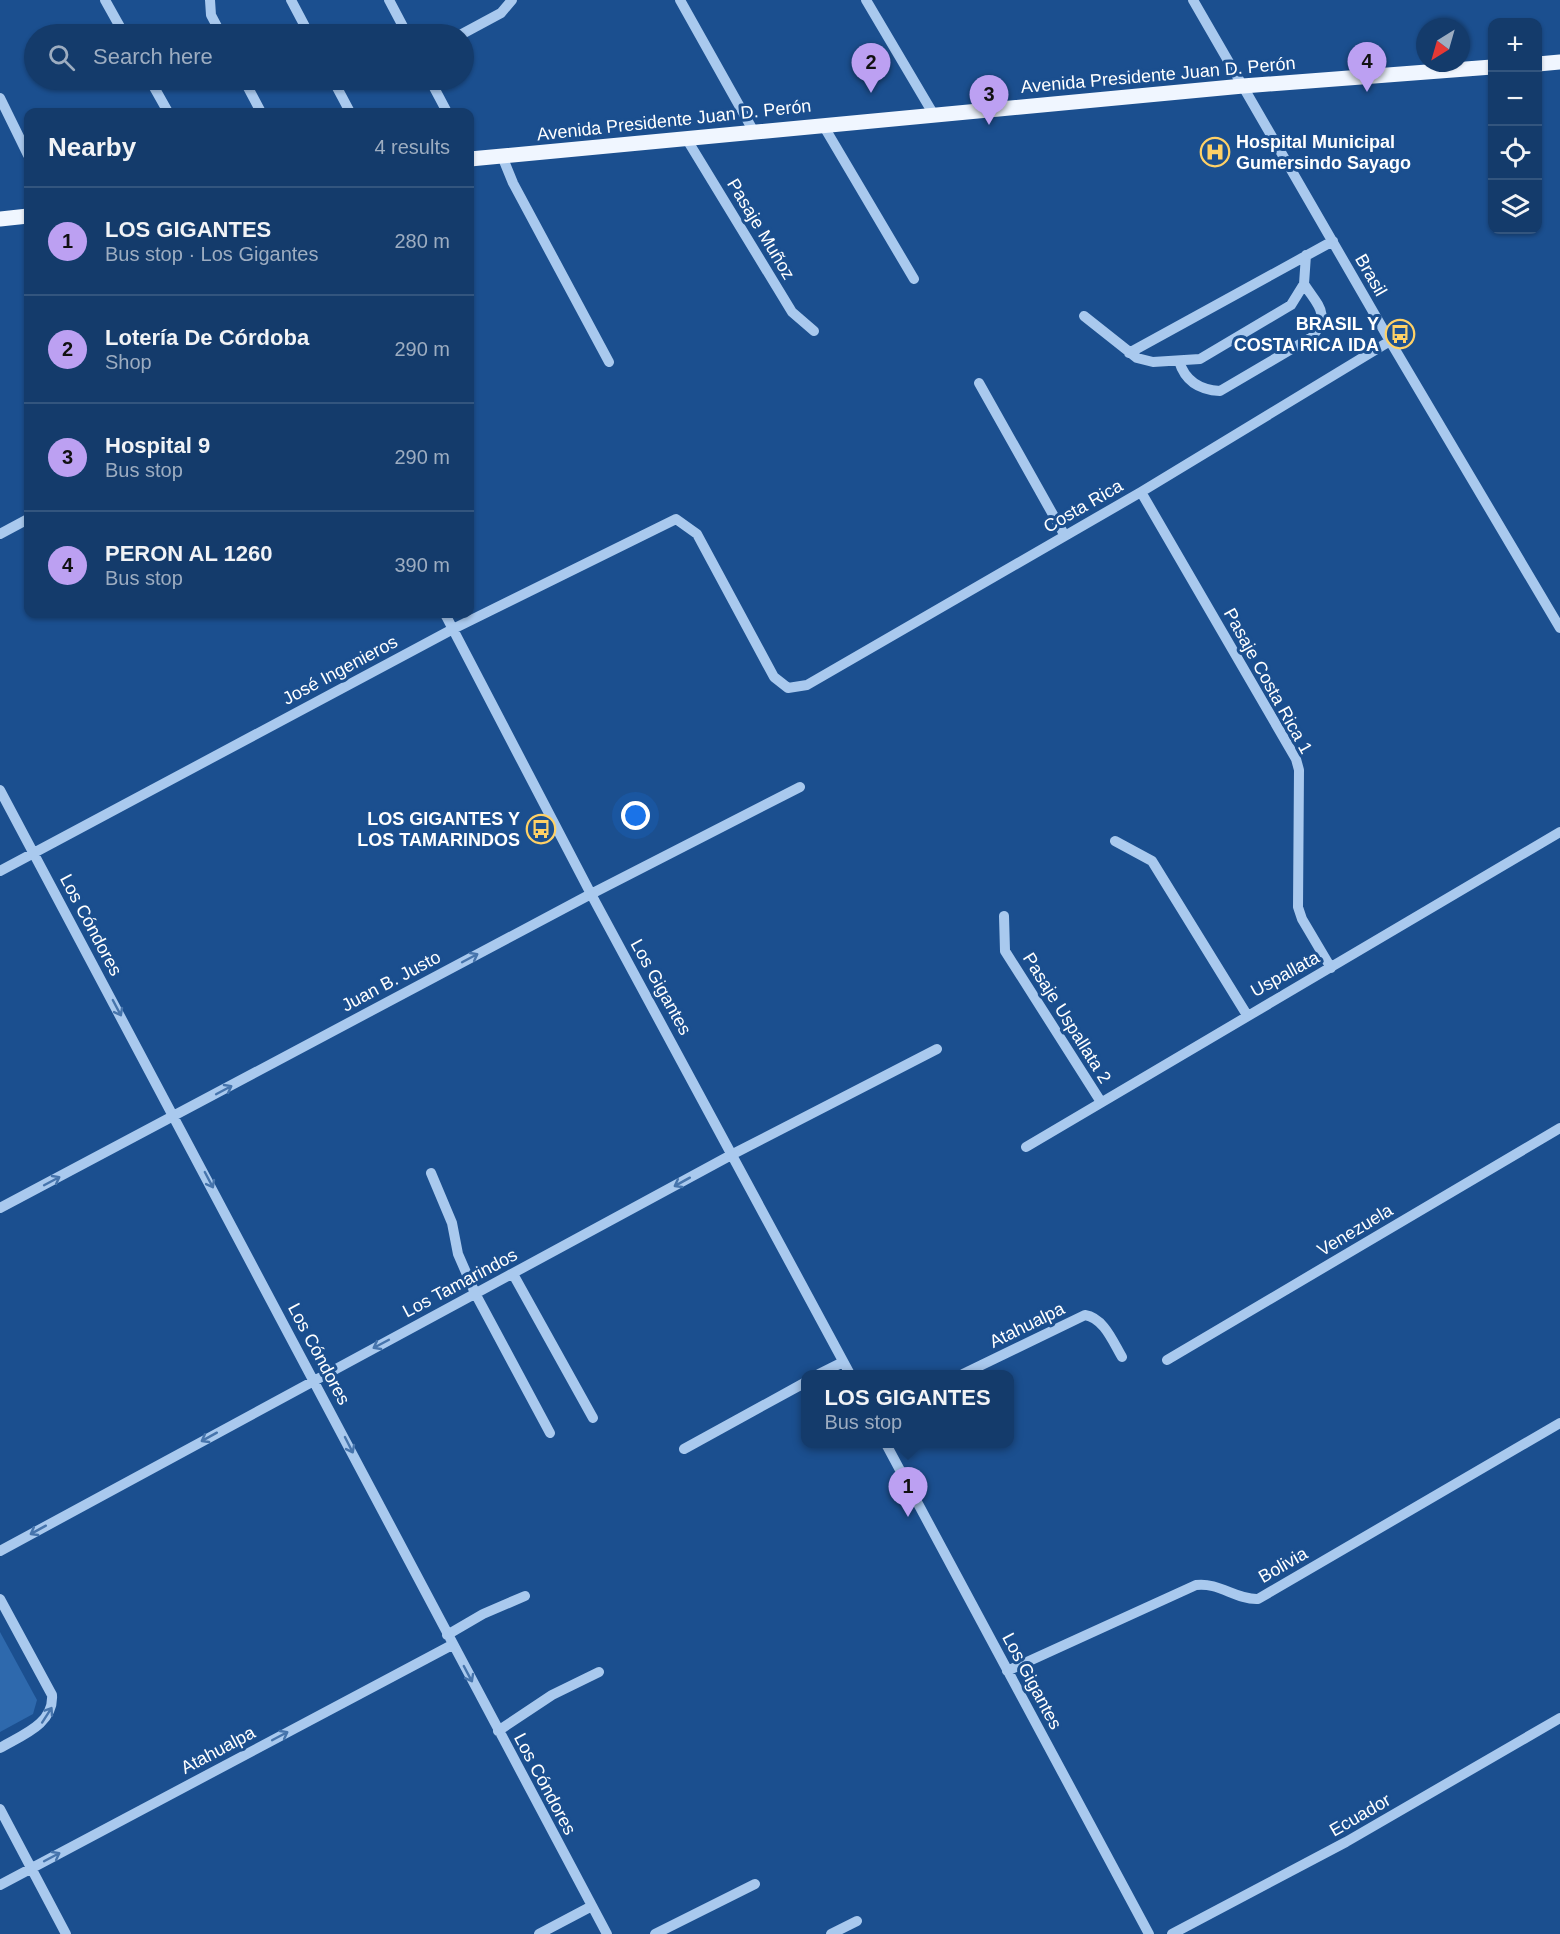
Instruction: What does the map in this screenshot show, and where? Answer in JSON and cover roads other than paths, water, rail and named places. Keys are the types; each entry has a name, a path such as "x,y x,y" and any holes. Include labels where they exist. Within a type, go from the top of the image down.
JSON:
{"main road":[{"path":"1542,64 1560,62"},
{"name":"Avenida Presidente Juan D. Perón","path":"474,158 1243,86 1488,67"},
{"path":"0,219 24,216"}],"street":[{"path":"105,0 118,24"},
{"path":"210,0 211,15 216,24"},
{"path":"291,0 304,24"},
{"path":"389,0 402,24"},
{"path":"474,28 501,13 512,0"},
{"path":"680,0 754,132"},
{"path":"866,0 934,115"},
{"name":"Brasil","path":"1193,0 1390,341 1560,628"},
{"path":"156,90 166,108"},
{"path":"249,90 259,108"},
{"path":"338,90 348,108"},
{"path":"435,90 445,108"},
{"path":"0,98 24,147"},
{"path":"823,125 914,279"},
{"name":"Pasaje Muñoz","path":"686,138 792,312 814,331"},
{"path":"502,156 513,183 609,362"},
{"path":"1129,353 1333,241"},
{"path":"1084,316 1129,353 1153,362 1200,359 1291,305 1304,284 1306,255"},
{"path":"1179,362 1182,372 1194,384 1203,390 1220,391 1312,337 1323,323 1323,314 1304,284"},
{"name":"Costa Rica","path":"788,688 807,685 1141,492 1390,341"},
{"path":"979,383 1065,536"},
{"name":"Pasaje Costa Rica 1","path":"1141,492 1296,759 1299,770 1298,907 1302,919 1331,968"},
{"name":"José Ingenieros","path":"0,871 453,629 676,519 697,534 774,676 788,688"},
{"path":"0,534 24,521"},
{"name":"Los Gigantes","path":"447,618 591,894 848,1370"},
{"name":"Juan B. Justo","path":"0,1208 591,894 800,787"},
{"name":"Los Cóndores","path":"0,790 607,1934"},
{"name":"Uspallata","path":"1026,1147 1560,832"},
{"path":"1116,842 1152,861 1247,1015"},
{"name":"Pasaje Uspallata 2","path":"1004,916 1005,951 1101,1102"},
{"name":"Los Tamarindos","path":"0,1551 733,1154 937,1049"},
{"name":"Venezuela","path":"1167,1360 1560,1128"},
{"path":"431,1173 452,1223 458,1254 475,1293 550,1433"},
{"path":"513,1274 593,1418"},
{"name":"Atahualpa","path":"971,1370 1084,1315 1093,1316 1101,1323 1122,1357"},
{"path":"827,1370 843,1362"},
{"path":"684,1449 801,1385"},
{"name":"Bolivia","path":"1007,1671 1196,1585 1214,1585 1249,1599 1258,1599 1560,1423"},
{"name":"Los Gigantes","path":"889,1448 1149,1934"},
{"name":"Atahualpa","path":"0,1884 450,1640 483,1614 525,1596"},
{"path":"0,1599 52,1695 53,1704 41,1723 0,1748"},
{"path":"498,1731 552,1695 599,1672"},
{"name":"Ecuador","path":"1172,1934 1346,1842 1560,1718"},
{"path":"0,1809 66,1934"},
{"path":"655,1934 755,1884"},
{"path":"540,1934 592,1906"},
{"path":"831,1934 857,1921"}],"place":[{"name":"PERON AL 1260","path":"1367,92"},
{"name":"Lotería De Córdoba","path":"871,93"},
{"name":"Hospital 9","path":"989,125"},
{"name":"Hospital Municipal Gumersindo Sayago","path":"1215,152"},
{"name":"BRASIL Y COSTA RICA IDA","path":"1400,334"},
{"name":"LOS GIGANTES Y LOS TAMARINDOS","path":"541,829"},
{"name":"LOS GIGANTES","path":"908,1517"}]}
